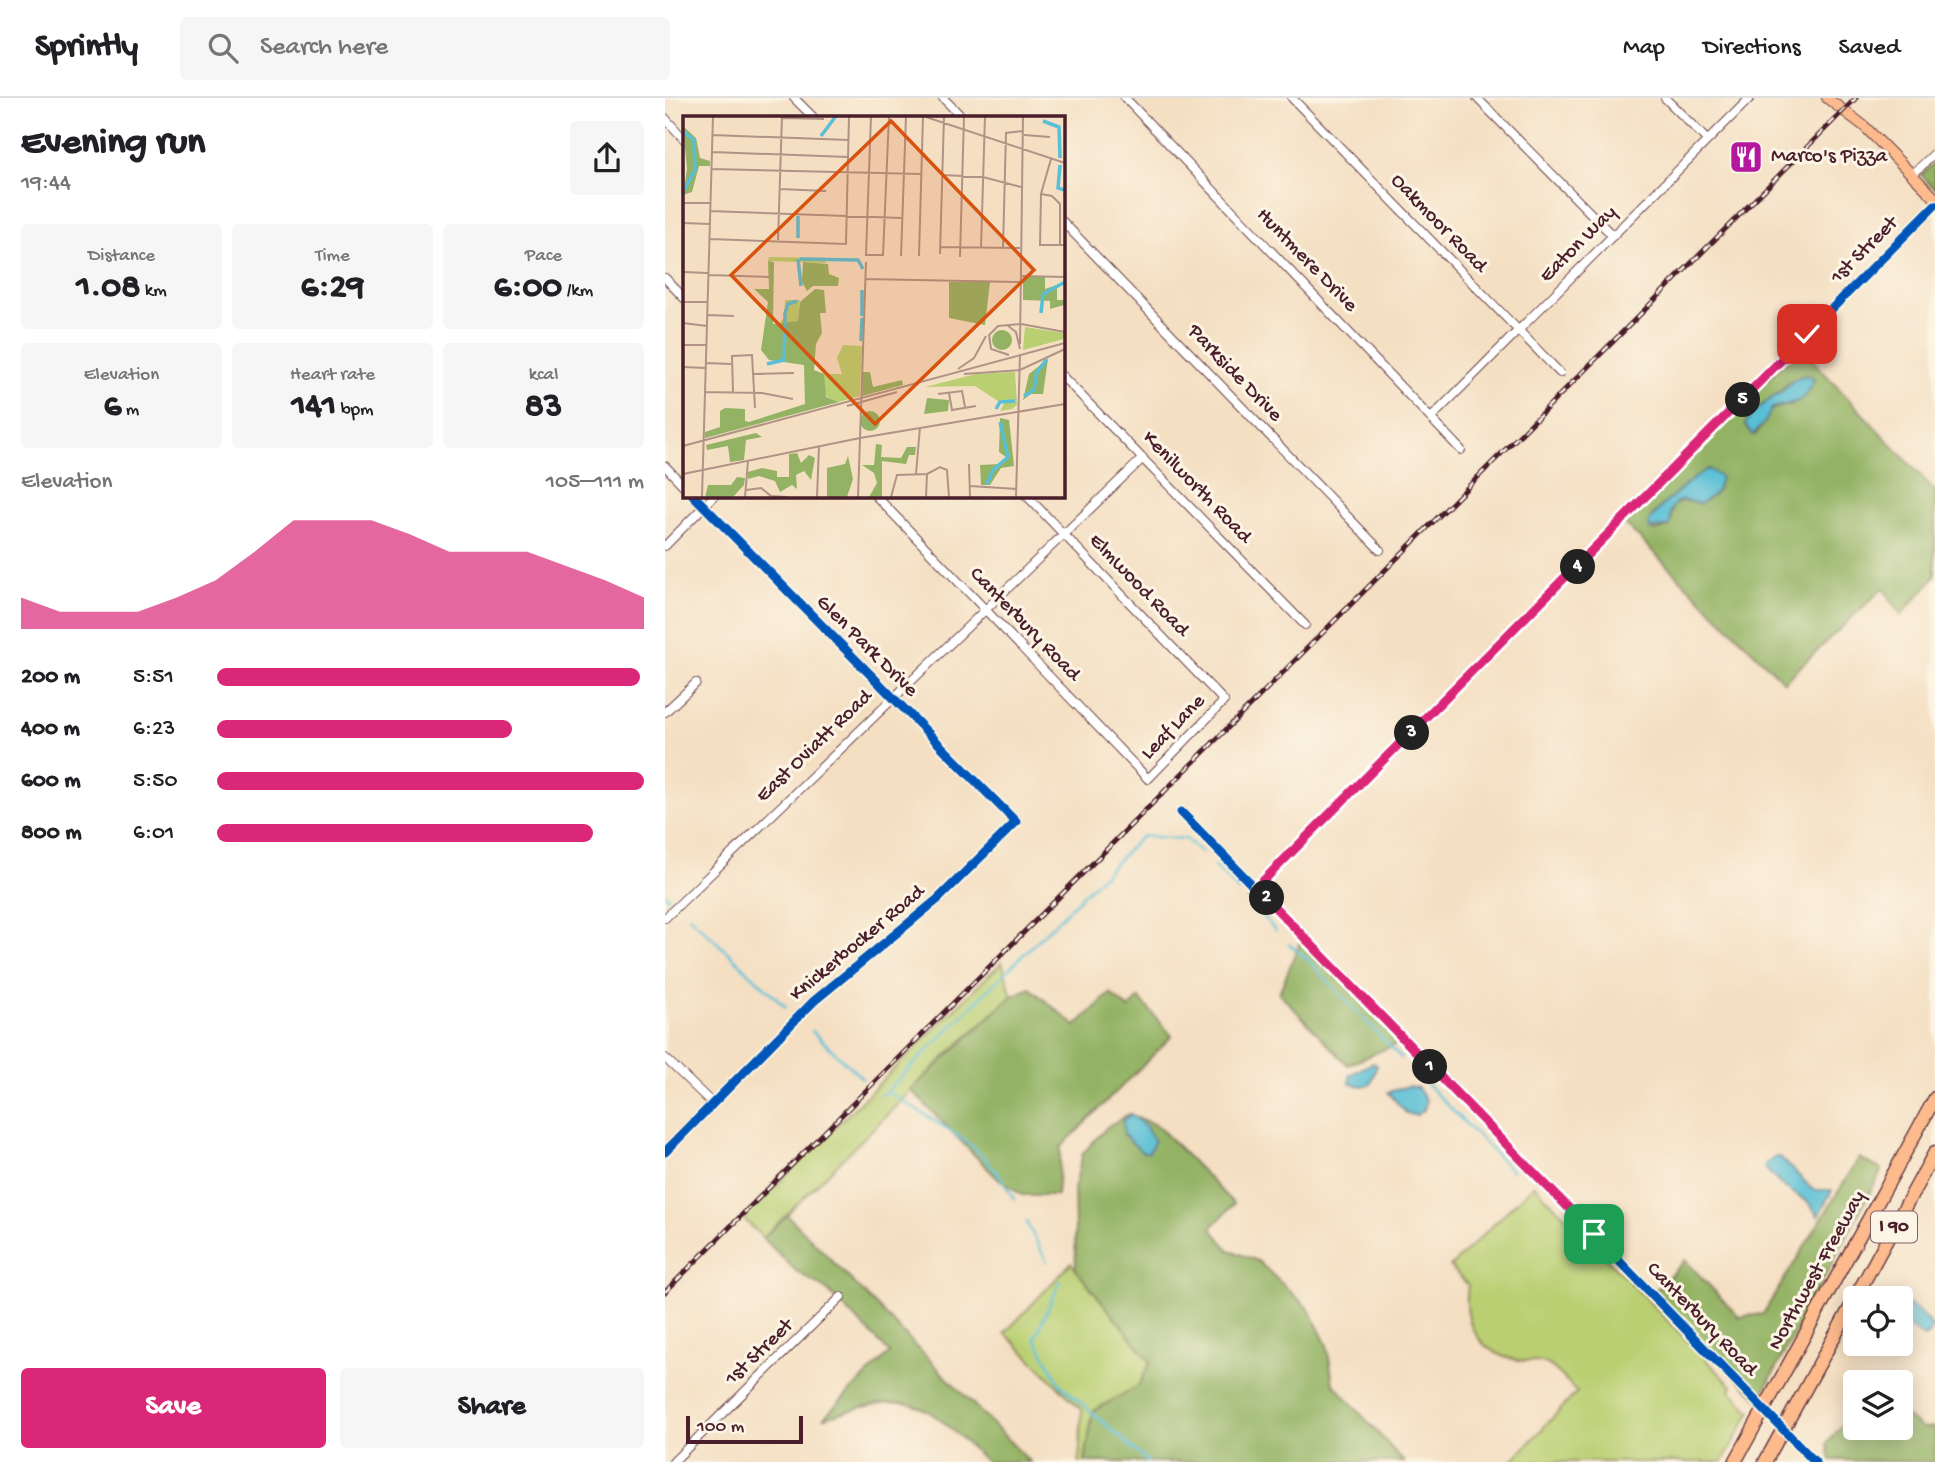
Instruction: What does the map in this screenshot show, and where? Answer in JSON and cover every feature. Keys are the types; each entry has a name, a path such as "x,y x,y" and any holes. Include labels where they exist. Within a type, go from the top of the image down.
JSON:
{"highway":[{"name":"Northwest Freeway","path":"1735,1462 1935,1098"},
{"name":"I 90","path":"1862,1286 1935,1152"},
{"name":"I 90","path":"1765,1462 1843,1321"}],"main road":[{"path":"1826,98 1864,127 1935,198"}],"street":[{"path":"795,98 812,116"},
{"path":"943,98 961,116"},
{"name":"Huntmere Drive","path":"1125,98 1461,450"},
{"name":"Oakmoor Road","path":"1292,98 1560,373"},
{"path":"1478,98 1613,236"},
{"path":"1665,98 1707,140"},
{"name":"Eaton Way","path":"1432,417 1750,98"},
{"path":"665,118 683,138"},
{"path":"1912,175 1935,153"},
{"name":"1st Street","path":"1256,888 1599,546 1935,205"},
{"name":"Parkside Drive","path":"1064,223 1380,550"},
{"path":"665,278 683,297"},
{"name":"Kenilworth Road","path":"1064,378 1305,625"},
{"name":"East Oviatt Road","path":"665,918 891,698 1065,536 1143,458"},
{"path":"665,466 683,485"},
{"name":"Glen Park Drive","path":"695,497 1016,822"},
{"path":"665,546 713,497"},
{"name":"Canterbury Road","path":"877,497 1148,779"},
{"name":"Elmwood Road","path":"1028,497 1224,701"},
{"path":"665,712 696,683"},
{"name":"Leaf Lane","path":"1148,779 1224,701"},
{"name":"Canterbury Road","path":"1181,812 1815,1462"},
{"name":"Knickerbocker Road","path":"665,1152 814,1001 938,899 1016,822"},
{"path":"665,1058 713,1104"},
{"name":"1st Street","path":"673,1462 841,1297"}],"green space":[{"path":"1935,162 1935,189 1921,175"},
{"path":"1800,347 1935,491 1935,577 1901,615 1883,588 1784,682 1625,524","holes":["1788,382 1812,384 1807,394 1792,404 1769,410 1765,422 1755,435 1750,430 1750,417","1703,472 1689,501 1683,500 1673,506 1670,526 1656,531 1650,529 1651,517"]},
{"path":"1301,940 1401,1042 1348,1065 1279,993"},
{"path":"1002,962 1012,996 948,1054 763,1238 743,1218"},
{"path":"1030,988 1076,1026 1110,993 1129,1009 1139,998 1172,1036 1061,1147 1057,1195 1022,1195 995,1176 911,1090 1012,996"},
{"path":"1129,1114 1158,1126 1234,1204 1211,1228 1229,1250 1258,1261 1309,1309 1327,1345 1333,1383 1404,1462 1085,1462 1093,1411 1138,1386 1151,1362 1076,1270 1074,1189 1083,1153 1108,1126"},
{"path":"1859,1158 1882,1170 1759,1400 1653,1293 1685,1260 1739,1317 1763,1314"},
{"path":"1534,1185 1732,1386 1730,1390 1751,1412 1722,1462 1511,1462 1577,1392 1549,1365 1504,1356 1483,1343 1471,1324 1468,1285 1450,1267"},
{"path":"787,1215 1030,1462 986,1462 945,1423 913,1405 877,1404 823,1418 890,1353 827,1290 796,1271 763,1238"},
{"path":"1071,1263 1151,1362 1138,1386 1093,1411 1085,1462 1079,1462 1082,1410 1005,1333"},
{"path":"1913,1422 1922,1428 1935,1427 1935,1462 1831,1460 1827,1444 1842,1425 1843,1440 1913,1440"}],"water":[{"path":"1806,375 1814,379 1806,394 1798,401 1772,408 1765,422 1753,435 1745,424 1752,414 1794,380"},
{"path":"1709,469 1721,478 1717,491 1701,504 1683,500 1676,502 1671,511 1670,526 1650,529 1649,522 1659,509"},
{"path":"1372,1063 1377,1065 1371,1084 1350,1084 1350,1075"},
{"path":"1409,1086 1418,1088 1426,1101 1424,1110 1417,1115 1407,1114 1388,1092"},
{"path":"1131,1114 1146,1127 1154,1142 1149,1152 1142,1152 1124,1135 1123,1120"},
{"path":"1780,1157 1813,1190 1832,1190 1818,1216 1809,1203 1780,1184 1765,1168 1765,1164"},
{"path":"1913,1307 1932,1326 1929,1334 1924,1337 1913,1330"}],"waterway":[{"path":"887,1091 1142,836 1186,839 1202,853"},
{"path":"1214,866 1239,891"},
{"path":"665,894 669,898"},
{"path":"1248,900 1276,931"},
{"path":"689,916 786,1007"},
{"path":"1289,944 1308,960 1401,1058"},
{"path":"812,1031 862,1078"},
{"path":"1410,1067 1512,1171"},
{"path":"880,1095 887,1091 974,1148 1001,1178 1014,1199"},
{"path":"1026,1221 1047,1262"},
{"path":"1060,1281 1035,1338 1060,1384 1148,1462"}],"railway":[{"path":"665,1292 1856,98"}],"cycle path":[{"path":"1256,888 1935,205"},
{"path":"665,1152 814,1001 938,899 1016,822 695,497"},
{"path":"1181,812 1815,1462"}],"place":[{"name":"Marco's Pizza","path":"1746,157"}],"route":[{"path":"1594,1234 1256,888 1807,334"}]}
